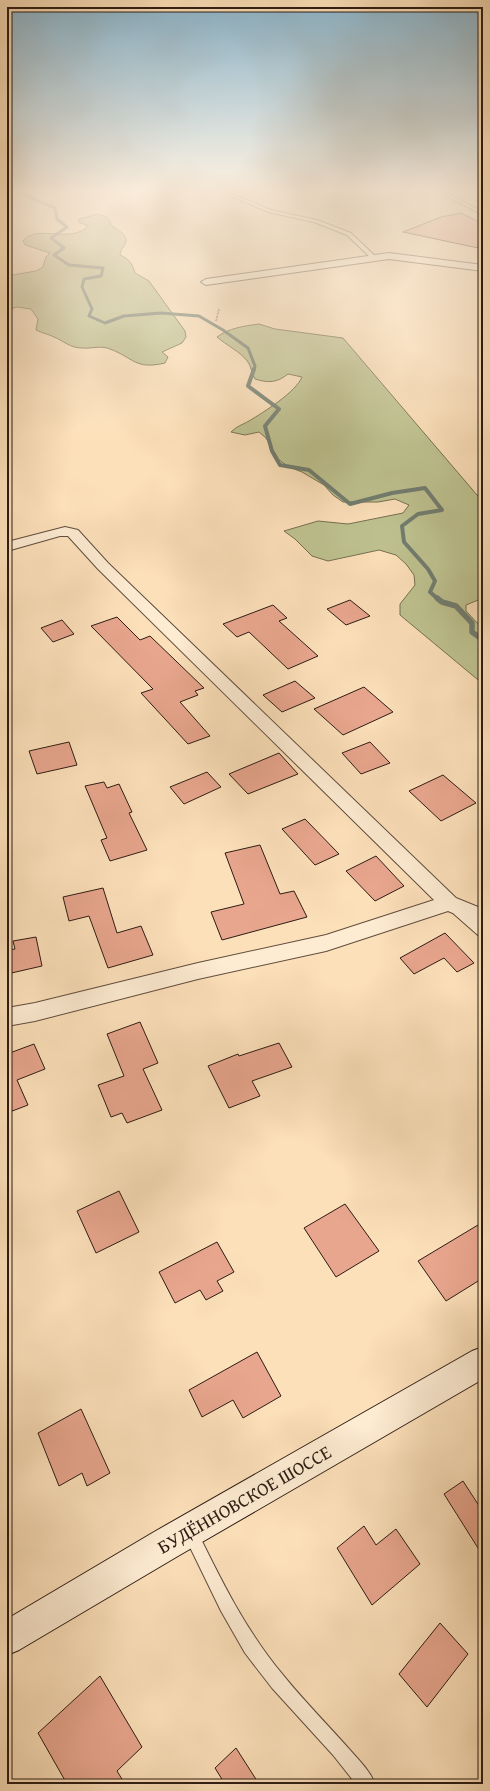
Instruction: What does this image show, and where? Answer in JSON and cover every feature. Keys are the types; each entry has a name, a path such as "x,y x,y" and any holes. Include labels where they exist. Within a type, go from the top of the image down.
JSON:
{"main road":[{"name":"БУДЁННОВСКОЕ ШОССЕ","path":"7,1638 189,1531 483,1362"}],"street":[{"path":"206,282 242,277"},
{"path":"7,547 58,532 64,531 73,534 103,566 448,903 483,918"},
{"path":"7,1017 35,1012 198,971 326,942 448,903"}],"lane":[{"path":"448,903 483,933"},
{"path":"189,1531 217,1590 251,1647 296,1703 353,1765 367,1784"}],"path":[{"path":"216,321 219,309"}],"green space":[{"path":"7,277 141,277 149,281 185,331 186,337 182,343 162,352 168,357 165,363 147,365 135,362 118,352 107,348 74,347 36,330 38,319 31,309 17,307 7,310"},
{"path":"259,324 275,329 343,338 483,502 483,598 466,605 466,611 483,629 483,684 400,615 400,604 415,585 414,575 406,564 396,555 379,550 328,561 312,556 295,539 284,531 318,521 348,524 403,513 409,505 395,499 378,502 343,502 333,495 324,485 302,472 289,467 279,460 266,438 259,432 245,435 231,432 287,395 299,383 302,377 288,374 276,381 255,379 245,358 217,337 232,329"}],"building":[{"path":"350,600 370,616 346,625 327,609"},
{"path":"273,605 287,618 279,621 318,656 288,669 249,632 237,637 223,624"},
{"path":"117,617 140,640 150,636 204,688 195,691 198,695 180,702 210,736 188,744 141,693 153,689 91,626"},
{"path":"62,620 74,634 53,642 41,628"},
{"path":"295,681 315,698 282,712 263,695"},
{"path":"364,687 393,712 343,735 314,709"},
{"path":"69,742 77,765 37,774 29,751"},
{"path":"370,742 390,763 361,774 342,753"},
{"path":"279,753 298,774 248,794 229,774"},
{"path":"207,772 221,787 184,804 170,787"},
{"path":"443,775 476,803 441,821 409,791"},
{"path":"104,782 107,788 119,784 132,812 129,813 147,850 110,861 101,840 107,838 85,786"},
{"path":"305,819 339,854 315,865 282,829"},
{"path":"260,845 280,894 294,891 307,917 222,940 211,912 244,904 225,853"},
{"path":"376,856 404,886 375,901 346,871"},
{"path":"103,888 117,933 141,926 153,955 108,968 89,916 69,921 63,897"},
{"path":"445,933 474,963 457,972 444,958 414,974 400,958"},
{"path":"36,937 42,966 7,974 7,950 15,949 13,941"},
{"path":"140,1022 158,1063 143,1069 162,1110 127,1123 122,1113 111,1117 98,1085 124,1076 107,1034"},
{"path":"279,1043 292,1067 252,1081 260,1096 229,1108 208,1066 238,1054 239,1056"},
{"path":"34,1044 45,1069 17,1080 28,1105 7,1113 7,1054"},
{"path":"119,1191 139,1232 96,1253 77,1211"},
{"path":"345,1204 379,1251 336,1277 304,1228"},
{"path":"483,1222 483,1278 446,1301 418,1261"},
{"path":"217,1242 234,1272 217,1281 223,1291 206,1300 200,1290 175,1303 159,1272"},
{"path":"257,1352 281,1396 243,1418 233,1400 202,1417 189,1390"},
{"path":"81,1409 110,1473 87,1486 82,1473 59,1486 38,1433"},
{"path":"463,1481 483,1512 483,1556 444,1494"},
{"path":"364,1526 376,1545 396,1529 420,1564 372,1605 337,1548"},
{"path":"440,1623 468,1654 427,1707 399,1674"},
{"path":"100,1676 142,1747 117,1771 125,1784 67,1784 38,1733"},
{"path":"236,1748 259,1784 225,1784 215,1768"}],"waterway":[{"path":"98,277 84,279 82,287 92,309 89,316 105,323 124,316 161,313 199,316 223,330 248,348 255,366 254,370"},
{"path":"254,369 248,386 279,409 265,426 272,451 280,465 309,470 350,504 392,493 425,488 442,510 418,514 402,526 404,542 428,569 435,581 430,592 438,599"},
{"path":"437,598 442,602 456,606 472,623 472,632 483,640"}]}
